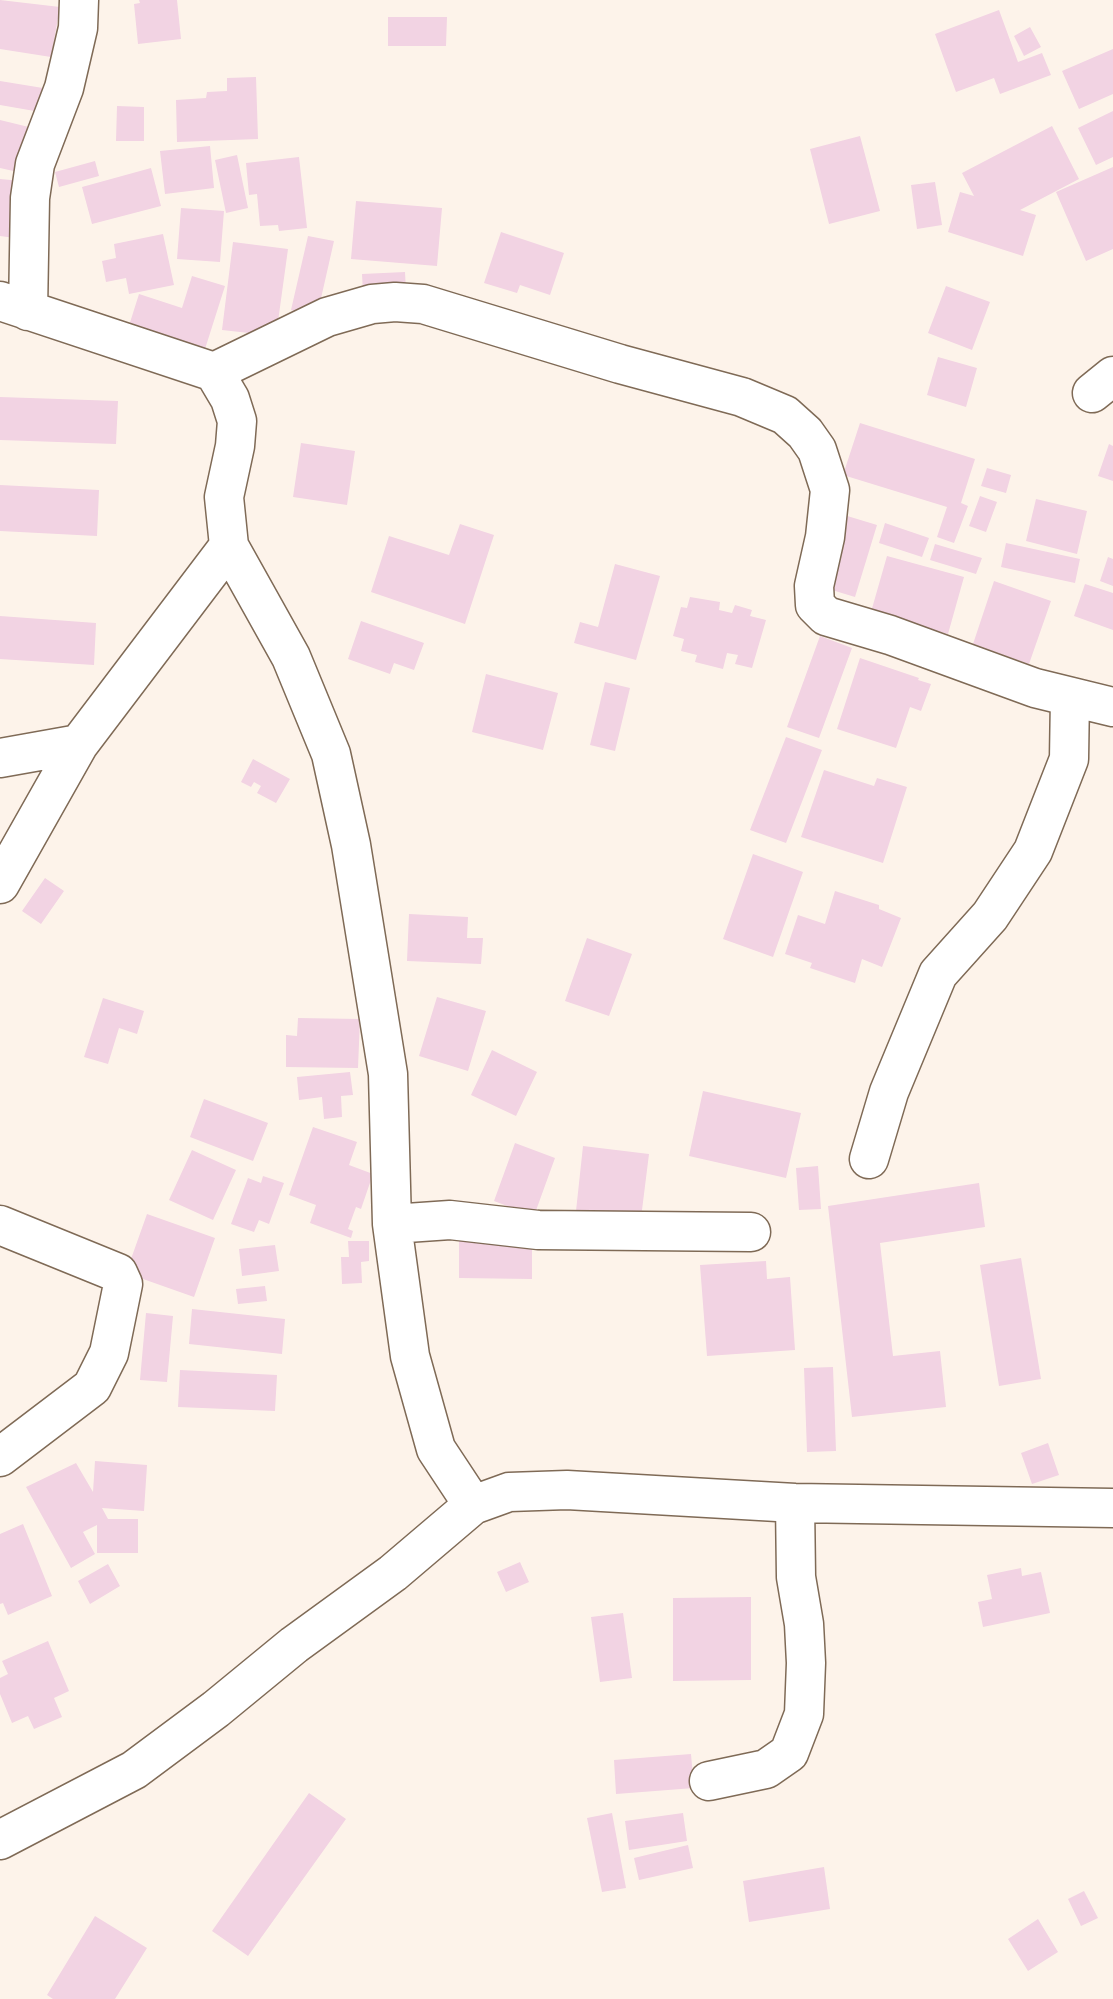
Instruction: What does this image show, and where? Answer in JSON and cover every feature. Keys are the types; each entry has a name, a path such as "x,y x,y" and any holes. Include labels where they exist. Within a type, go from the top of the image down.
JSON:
{"street":[{"path":"79,0 78,28 64,89 35,164 14,306 214,372 230,399 237,421 236,446 224,497 229,546 291,657 331,754 351,845 388,1074 392,1224 410,1356 436,1449 473,1504"},
{"path":"214,372 327,317 372,304 395,302 423,304 620,364 742,397 785,415 805,433 817,450 830,490 825,537 814,586 816,605 826,616 890,635 972,667 1070,697 1113,707"},
{"path":"0,884 79,744 229,546"},
{"path":"869,1159 889,1092 938,974 990,916 1033,851 1069,759 1070,697"},
{"path":"0,758 79,744"},
{"path":"392,1224 450,1220 538,1230 751,1232"},
{"path":"0,1225 118,1273 123,1284 108,1353 92,1387 0,1457"},
{"path":"0,1840 134,1770 216,1709 294,1645 393,1573 473,1504 509,1492 567,1490 795,1503 1113,1508"},
{"path":"709,1781 766,1769 774,1764 789,1753 804,1714 805,1650 796,1577 795,1503"}],"building":[{"path":"0,0 60,7 51,57 0,49"},
{"path":"139,0 177,0 181,39 138,44 134,4 140,3"},
{"path":"999,10 1018,62 1042,53 1051,75 1000,94 994,78 956,92 935,34"},
{"path":"388,17 447,17 446,46 388,46"},
{"path":"1030,27 1041,47 1024,56 1014,36"},
{"path":"1113,49 1113,94 1079,109 1062,71"},
{"path":"256,77 258,139 177,142 176,100 206,98 207,92 227,91 227,78"},
{"path":"0,81 49,89 46,113 0,105"},
{"path":"117,106 144,107 144,141 116,141"},
{"path":"1113,111 1113,157 1096,165 1078,128"},
{"path":"0,120 37,129 27,174 0,168"},
{"path":"1052,126 1079,179 1020,210 1036,215 1023,256 948,232 960,192 974,196 962,173"},
{"path":"860,136 880,211 829,224 810,149"},
{"path":"210,146 214,188 165,194 160,151"},
{"path":"237,155 248,208 226,213 215,160"},
{"path":"299,157 307,228 279,231 278,225 260,226 257,194 249,195 246,163"},
{"path":"95,161 99,176 59,187 55,172"},
{"path":"1113,167 1113,249 1086,261 1056,192"},
{"path":"151,168 161,206 92,224 82,187"},
{"path":"0,179 22,181 15,238 0,236"},
{"path":"935,182 942,225 917,229 911,185"},
{"path":"356,201 442,208 437,266 351,259"},
{"path":"181,208 224,211 220,262 177,259"},
{"path":"501,232 564,253 550,295 520,285 517,293 484,283"},
{"path":"163,234 174,285 129,294 126,278 106,282 102,261 116,258 114,244"},
{"path":"308,236 334,241 317,316 291,310"},
{"path":"233,242 288,249 276,336 222,330"},
{"path":"405,272 406,291 363,293 362,274"},
{"path":"192,276 225,286 205,349 127,332 139,294 182,308"},
{"path":"946,286 990,302 972,350 928,333"},
{"path":"938,357 977,368 966,407 927,395"},
{"path":"0,397 118,401 116,444 0,440"},
{"path":"860,423 975,459 961,503 968,506 954,543 937,537 947,507 843,475"},
{"path":"301,443 355,451 347,505 293,497"},
{"path":"1109,444 1113,446 1113,481 1098,476"},
{"path":"987,468 1011,475 1006,493 981,486"},
{"path":"0,485 99,490 97,536 0,531"},
{"path":"980,496 997,502 986,532 969,526"},
{"path":"1036,499 1087,511 1077,554 1026,541"},
{"path":"844,515 877,525 855,597 822,587"},
{"path":"885,523 929,538 922,557 879,543"},
{"path":"460,524 494,535 465,624 371,592 389,536 449,555"},
{"path":"1006,543 1080,559 1075,583 1001,567"},
{"path":"935,544 982,558 976,574 930,560"},
{"path":"887,556 964,577 948,634 871,612"},
{"path":"1108,557 1113,559 1113,586 1100,581"},
{"path":"615,564 660,576 636,660 574,643 580,622 598,627"},
{"path":"994,581 1051,601 1029,664 973,644"},
{"path":"1085,584 1113,593 1113,630 1074,616"},
{"path":"690,597 720,602 719,610 732,613 735,605 752,610 750,616 766,620 752,668 735,664 738,655 727,653 723,669 695,662 697,655 681,651 684,639 673,636 681,607 687,608"},
{"path":"0,616 96,623 94,665 0,659"},
{"path":"361,621 424,643 414,670 394,663 390,674 348,659"},
{"path":"820,636 852,648 819,738 787,727"},
{"path":"860,658 931,684 921,711 910,707 896,748 837,729"},
{"path":"486,674 558,693 543,750 472,732"},
{"path":"605,682 630,688 615,751 590,745"},
{"path":"786,737 822,750 786,843 750,830"},
{"path":"253,759 290,779 276,803 257,793 261,786 254,782 251,787 241,782"},
{"path":"824,770 874,786 877,778 907,787 883,863 801,837"},
{"path":"753,854 803,872 773,957 723,939"},
{"path":"45,878 64,891 41,924 22,911"},
{"path":"835,891 879,905 879,909 901,918 882,967 862,959 855,983 810,968 812,963 785,954 798,915 825,924"},
{"path":"409,914 468,917 467,938 483,938 481,964 407,961"},
{"path":"587,938 632,954 609,1016 565,1001"},
{"path":"437,997 486,1011 468,1071 419,1056"},
{"path":"103,998 144,1011 137,1034 119,1028 108,1064 84,1057"},
{"path":"298,1018 360,1019 358,1068 286,1067 286,1035 297,1036"},
{"path":"492,1050 537,1072 516,1116 471,1095"},
{"path":"350,1072 353,1095 341,1096 342,1117 324,1119 322,1097 299,1100 297,1077"},
{"path":"703,1091 801,1113 786,1178 689,1156"},
{"path":"204,1099 268,1123 253,1161 190,1137"},
{"path":"313,1127 357,1142 349,1165 373,1174 361,1209 356,1207 348,1229 353,1231 351,1238 310,1223 316,1205 289,1195"},
{"path":"515,1143 555,1158 534,1216 494,1201"},
{"path":"583,1146 649,1154 641,1218 576,1211"},
{"path":"192,1150 236,1170 213,1220 169,1200"},
{"path":"818,1166 821,1209 799,1210 796,1168"},
{"path":"263,1176 284,1183 269,1224 259,1220 254,1232 231,1224 248,1178 261,1183"},
{"path":"979,1183 985,1227 880,1243 893,1356 940,1351 946,1407 852,1417 828,1206"},
{"path":"147,1214 215,1238 194,1297 126,1273"},
{"path":"532,1233 532,1279 459,1278 459,1234"},
{"path":"348,1241 369,1241 369,1261 361,1262 362,1283 342,1284 341,1257 349,1257"},
{"path":"275,1245 279,1271 242,1276 239,1249"},
{"path":"1021,1258 1041,1379 999,1386 980,1265"},
{"path":"766,1261 767,1279 790,1277 795,1350 707,1356 700,1265"},
{"path":"265,1286 267,1301 238,1304 236,1289"},
{"path":"192,1309 285,1319 282,1354 189,1344"},
{"path":"146,1313 173,1316 167,1382 140,1380"},
{"path":"833,1367 836,1451 807,1452 804,1368"},
{"path":"180,1370 277,1375 275,1411 178,1407"},
{"path":"1048,1443 1059,1475 1032,1484 1021,1453"},
{"path":"95,1461 147,1465 144,1511 102,1508 108,1519 138,1519 138,1553 97,1553 97,1525 83,1532 95,1554 71,1568 26,1487 76,1463 93,1492"},
{"path":"23,1524 52,1596 8,1615 3,1603 0,1604 0,1534"},
{"path":"520,1562 529,1582 506,1592 497,1572"},
{"path":"108,1564 120,1586 90,1604 78,1581"},
{"path":"1021,1568 1022,1576 1041,1572 1050,1613 983,1627 978,1602 992,1599 987,1575"},
{"path":"751,1597 751,1680 673,1681 673,1598"},
{"path":"623,1613 632,1678 600,1682 591,1617"},
{"path":"48,1641 69,1691 54,1698 62,1717 34,1729 28,1716 12,1723 0,1694 0,1678 8,1674 2,1661"},
{"path":"691,1754 694,1788 616,1794 614,1760"},
{"path":"309,1793 346,1819 248,1956 212,1931"},
{"path":"612,1813 626,1888 602,1892 587,1818"},
{"path":"683,1813 687,1841 629,1850 625,1821"},
{"path":"688,1845 693,1868 639,1880 634,1858"},
{"path":"824,1867 830,1909 749,1922 743,1881"},
{"path":"1084,1891 1098,1918 1081,1926 1068,1899"},
{"path":"95,1916 147,1948 115,1999 53,1999 47,1995"},
{"path":"1038,1919 1058,1952 1028,1971 1008,1939"}]}
